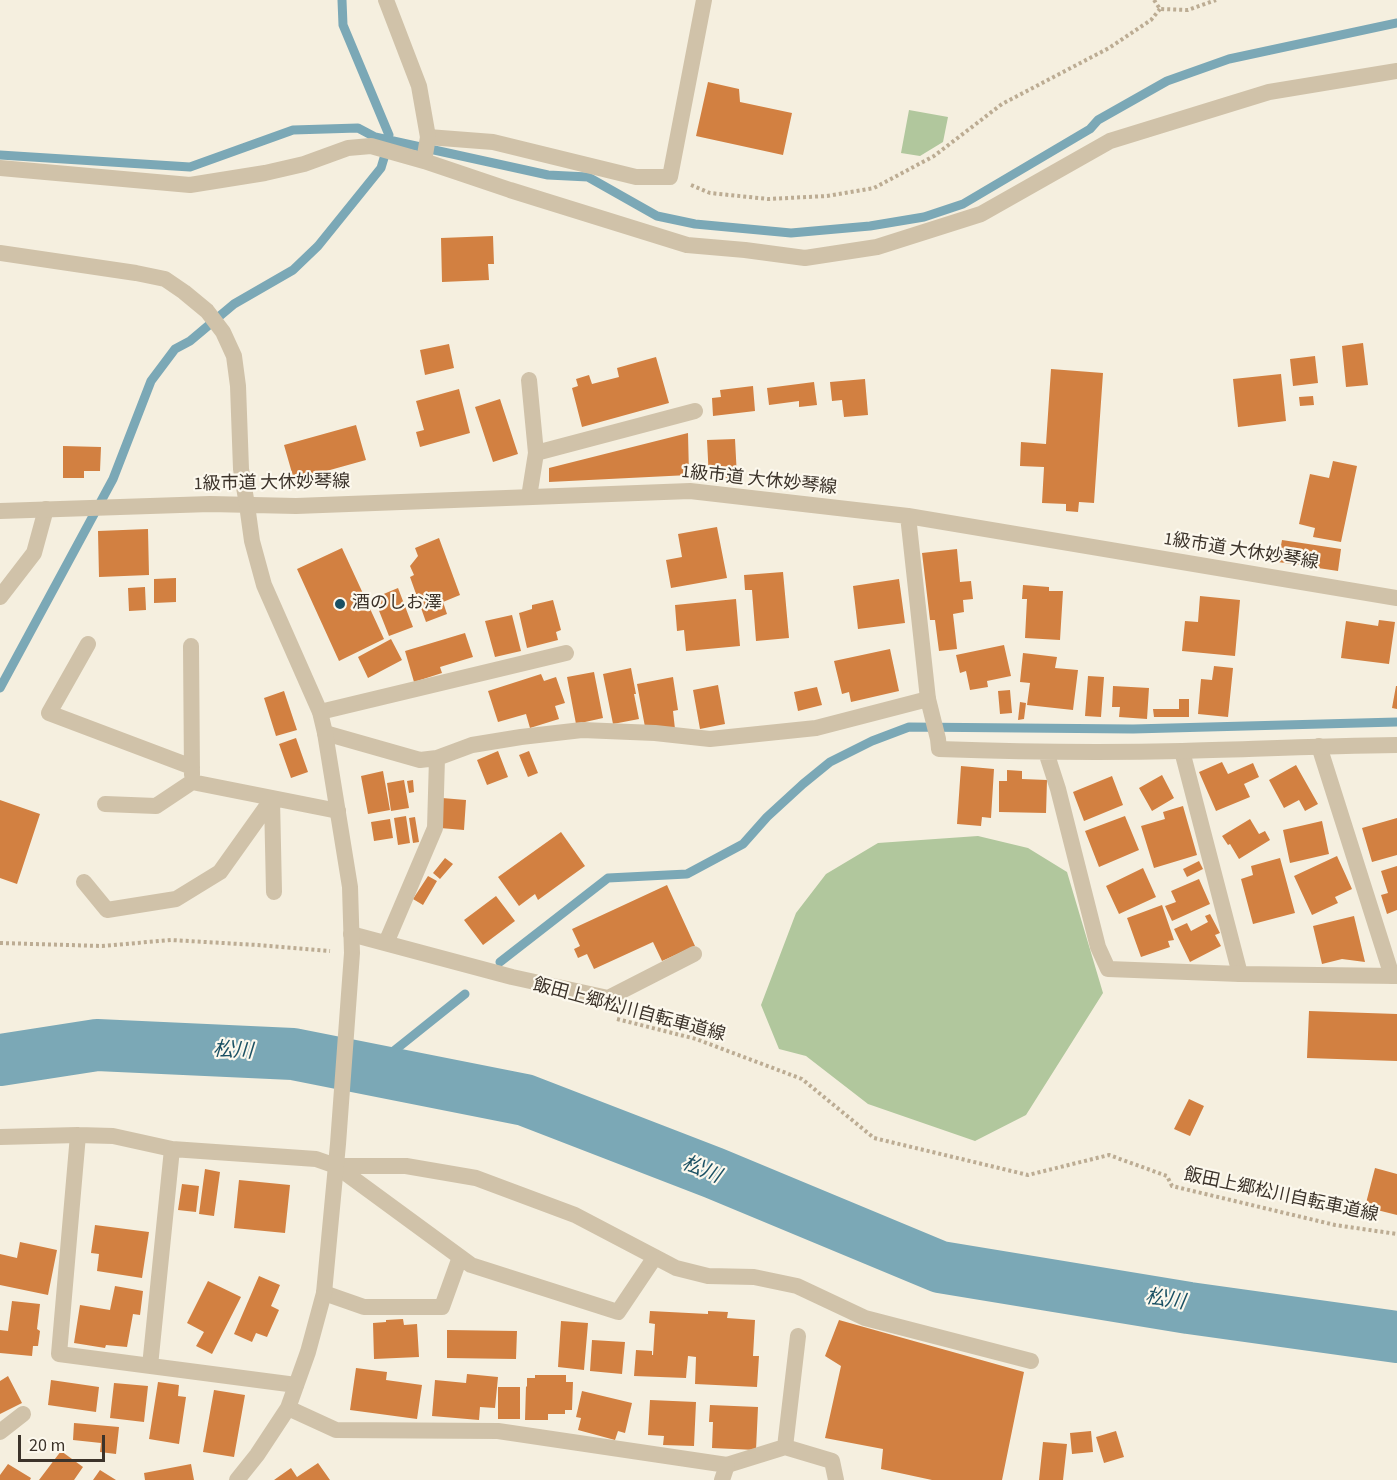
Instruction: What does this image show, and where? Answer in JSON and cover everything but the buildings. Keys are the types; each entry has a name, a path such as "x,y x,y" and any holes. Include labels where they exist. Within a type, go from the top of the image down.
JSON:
{"street":[{"path":"386,0 419,86 428,137 424,161"},
{"path":"428,137 493,142 636,177 670,177 705,0"},
{"path":"0,168 190,185 265,173 304,164 348,148 371,146 687,245 805,258 877,247 981,214 1110,141 1269,92 1397,71"},
{"path":"0,253 165,279 207,310 223,332 234,356 238,386 241,469 252,542 264,585 320,712 325,733 350,886 351,960 338,1144 324,1293 308,1352 288,1408 257,1455 237,1480"},
{"path":"529,380 536,453 529,497"},
{"path":"536,453 695,411"},
{"name":"1級市道 大休妙琴線","path":"46,509 210,504 296,506 690,491 908,516 1397,598"},
{"path":"0,511 46,509 34,553 0,597"},
{"path":"908,516 929,704 939,749 1046,752 1182,751 1397,745"},
{"path":"88,644 50,713 192,775 272,799 338,811"},
{"path":"105,804 156,806 192,775 191,646"},
{"path":"320,712 566,653"},
{"path":"325,733 420,760 437,758 472,746 521,737 582,730 655,733 710,739 816,728 929,704"},
{"path":"1046,752 1058,789 1098,947 1108,969 1394,976 1319,746"},
{"path":"1182,751 1240,974"},
{"path":"386,943 435,828 437,758"},
{"path":"84,882 107,910 176,899 219,872 272,799"},
{"path":"272,799 274,892"},
{"path":"351,934 512,977 608,998 694,954"},
{"path":"78,1135 59,1354 296,1384"},
{"path":"0,1137 112,1136 172,1149 316,1159 336,1166 471,1265 618,1312 655,1257"},
{"path":"150,1366 172,1149"},
{"path":"336,1166 406,1166 476,1178 575,1215 676,1268 708,1276 754,1277 797,1286 865,1318 1031,1361"},
{"path":"324,1293 364,1307 442,1307 460,1257"},
{"path":"785,1447 798,1336"},
{"path":"288,1408 336,1430 498,1431 724,1473 785,1447 832,1461 836,1480"},
{"path":"0,1432 23,1414"}],"path":[{"path":"1154,0 1160,9"},
{"path":"1160,9 1188,10 1216,0"},
{"path":"670,177 710,193 768,200 827,196 874,188 934,156 1002,104 1109,48 1151,20 1160,9"},
{"path":"0,943 102,946 171,940 257,945 351,960"},
{"name":"飯田上郷松川自転車道線","path":"616,1019 696,1039 802,1079 874,1138 1028,1175 1109,1155 1167,1176 1172,1186 1335,1225 1397,1234"}],"green space":[{"path":"909,110 948,117 943,142 920,156 901,153"},
{"path":"978,836 1028,848 1067,872 1103,993 1026,1115 975,1141 868,1104 806,1056 779,1049 761,1005 796,913 826,874 878,843"}],"waterway":[{"path":"342,0 343,25 389,135"},
{"path":"0,155 190,167 293,130 358,128 375,137 548,175 588,177 657,216 695,224 791,233 870,226 924,217 963,204 1090,129 1098,120 1167,81 1229,59 1397,23"},
{"path":"0,688 113,479 151,381 175,349 190,341 234,304 293,270 318,246 381,168 387,148"},
{"path":"500,962 608,878 687,874 743,844 767,817 830,762 872,741 909,727 1133,729 1397,722"},
{"path":"370,1070 465,994"},
{"name":"松川","path":"0,1060 97,1045 293,1054 525,1100 714,1173 940,1267 1189,1308 1397,1337"}],"place":[{"name":"酒のしお澤","path":"340,604"}]}
